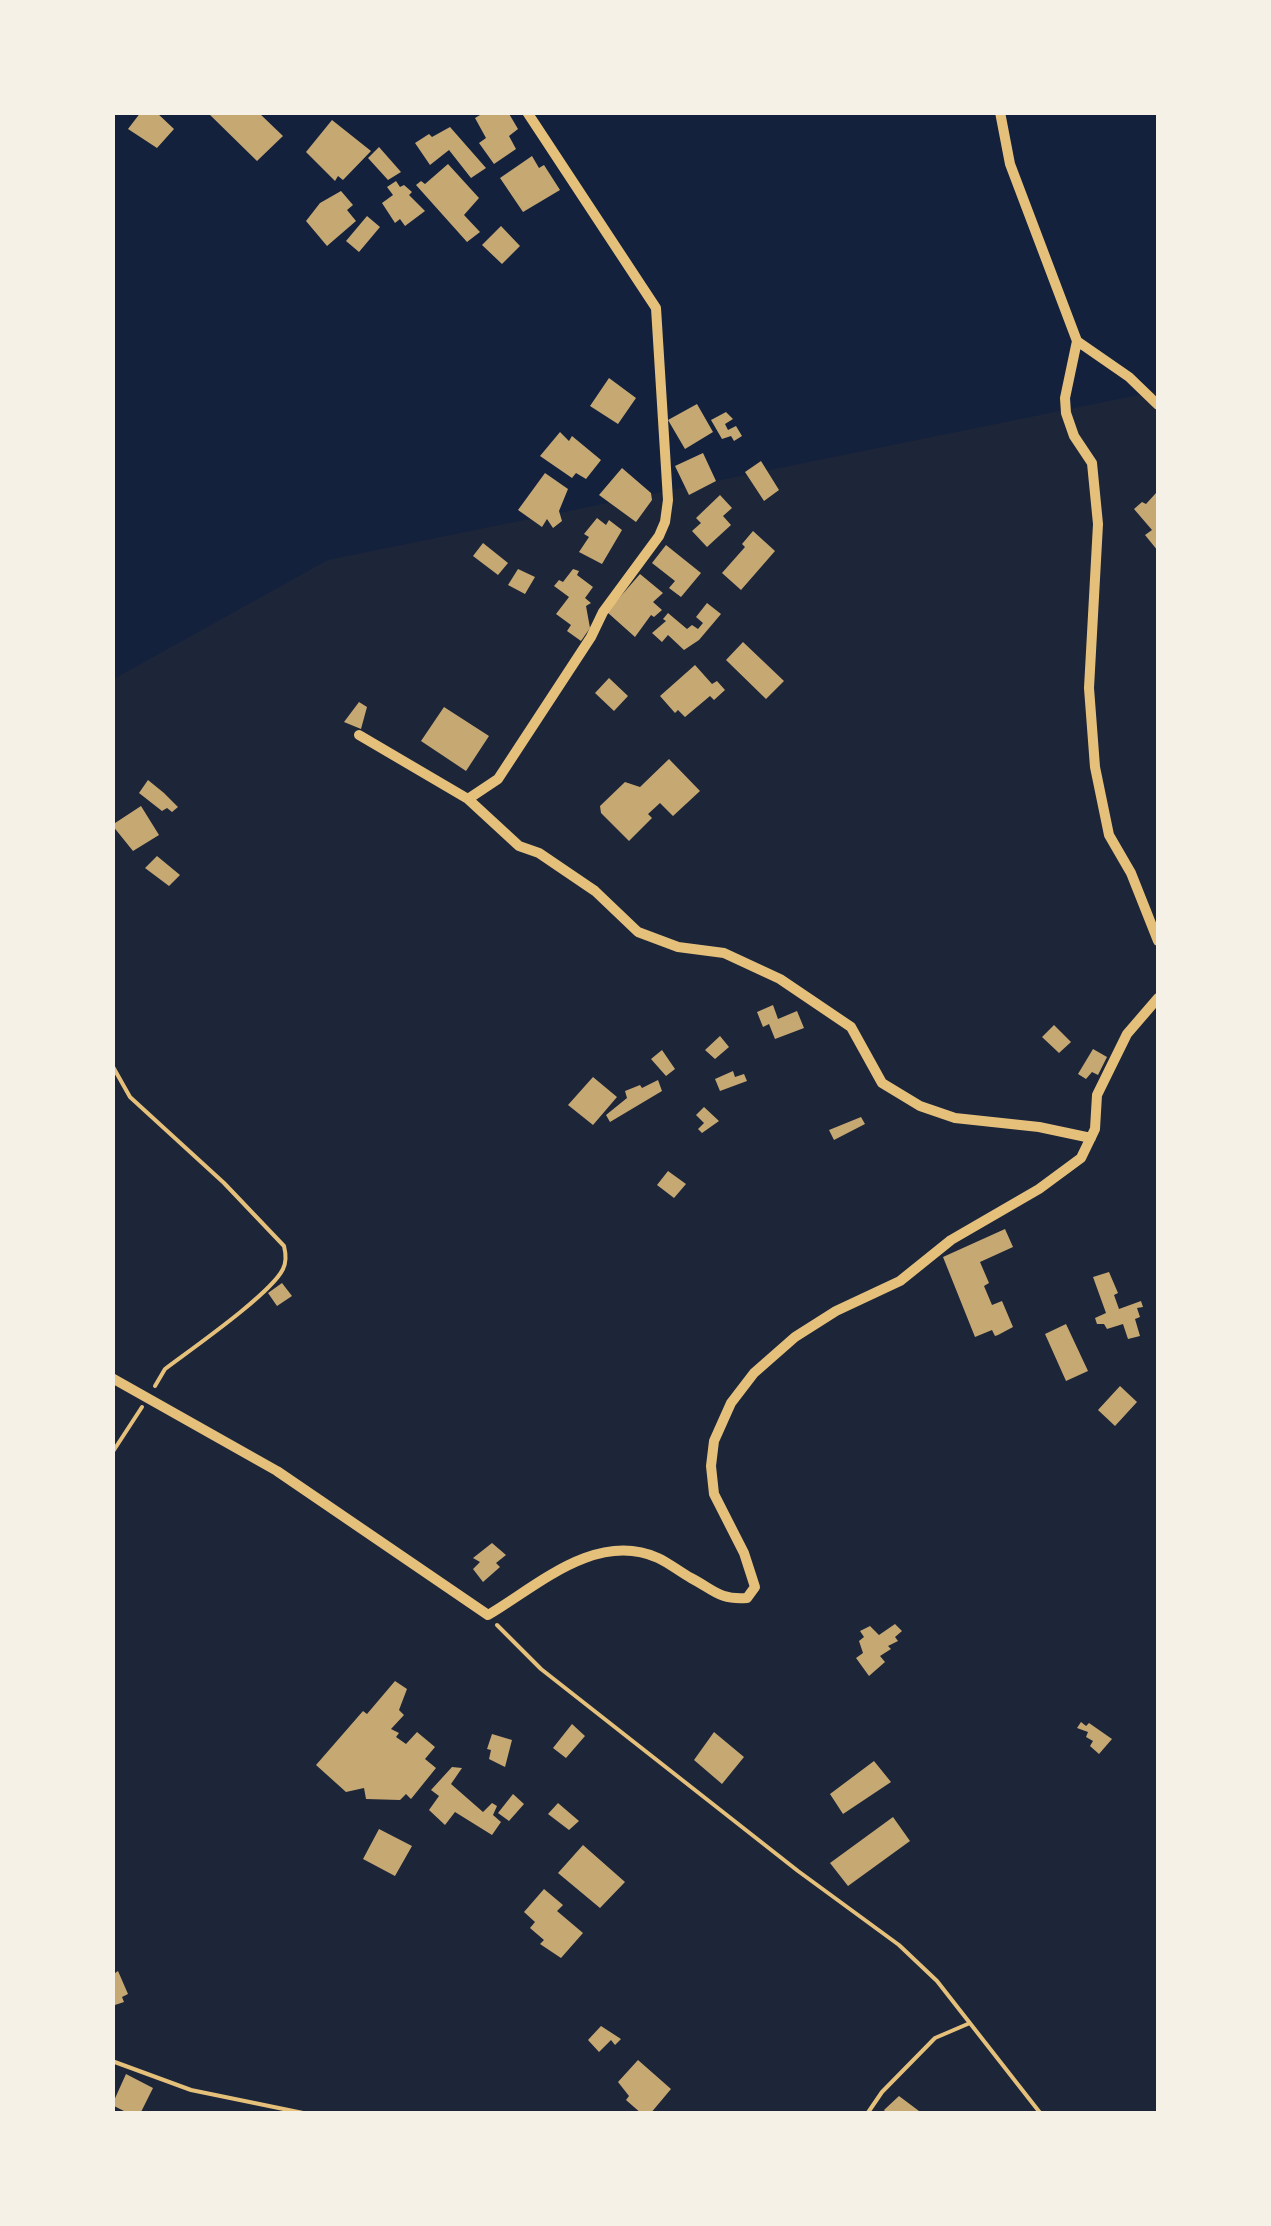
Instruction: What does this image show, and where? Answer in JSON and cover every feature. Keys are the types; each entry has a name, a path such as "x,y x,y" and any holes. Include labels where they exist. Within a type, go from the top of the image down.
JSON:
{"street":[{"path":"468,799 498,780 591,637 603,612 659,536 668,500 656,308 528,112"},
{"path":"1000,112 1010,164 1076,341 1065,398 1066,414 1074,436 1092,464 1098,524 1089,688 1095,767 1109,834 1131,873 1158,942"},
{"path":"1076,341 1129,377 1158,404"},
{"path":"359,736 468,799 520,846 584,883 638,932 678,947 724,952 780,979 852,1027 882,1083 920,1106 955,1118 1039,1127 1091,1138"},
{"path":"112,1378 277,1471 488,1616 563,1566 619,1552 656,1557 727,1600 747,1598 755,1586 752,1572 714,1494 710,1466 722,1421 754,1373 809,1328 900,1281 951,1240 1039,1189 1080,1158 1091,1138 1098,1095 1126,1034 1158,998"}],"path":[{"path":"112,1065 130,1097 224,1182 284,1246 287,1255 283,1271 272,1282 165,1369 112,1453"},
{"path":"488,1616 541,1669 798,1871 899,1944 937,1981 1042,2114"},
{"path":"867,2114 882,2092 936,2038 970,2023"},
{"path":"112,2060 192,2090 308,2114"}],"shaded area":[{"path":"1158,391 1158,2113 113,2113 112,680 328,560"}],"building":[{"path":"141,112 156,112 174,129 157,148 128,129"},
{"path":"207,112 258,112 283,136 257,161"},
{"path":"485,112 508,112 518,129 509,136 516,149 494,164 479,143 486,138 475,118"},
{"path":"332,120 371,151 343,180 338,176 335,181 306,152"},
{"path":"450,127 486,168 471,178 449,150 430,165 415,143"},
{"path":"379,147 401,172 388,180 368,158"},
{"path":"532,156 539,168 544,165 560,190 523,212 500,178"},
{"path":"448,164 479,198 464,215 480,232 467,242 416,185 421,181 425,184"},
{"path":"396,181 412,192 409,195 425,211 405,226 400,219 395,223 382,203 393,195 387,187"},
{"path":"341,191 353,205 347,210 356,221 327,246 306,221 320,203"},
{"path":"367,216 380,227 359,252 346,241"},
{"path":"501,226 520,246 502,264 482,245"},
{"path":"609,378 636,398 618,424 590,406"},
{"path":"697,404 713,432 685,449 668,420"},
{"path":"726,412 733,419 725,424 728,430 736,426 742,436 734,441 731,436 722,439 711,420"},
{"path":"560,432 569,441 572,436 601,460 586,479 576,473 572,478 540,456"},
{"path":"703,453 716,481 689,495 675,466"},
{"path":"761,461 779,490 764,501 745,472"},
{"path":"622,468 651,493 652,500 636,522 599,495"},
{"path":"545,473 568,489 559,511 562,521 553,528 547,519 542,527 518,510"},
{"path":"1156,493 1158,551 1145,535 1152,530 1134,509 1142,502 1146,504"},
{"path":"720,495 732,508 723,516 731,525 707,547 692,531 701,523 696,518"},
{"path":"597,518 606,525 609,520 622,530 602,564 579,552 589,537 584,534"},
{"path":"753,531 775,551 741,590 722,573 745,547 742,544"},
{"path":"483,543 508,563 498,575 473,556"},
{"path":"666,545 701,573 681,597 669,588 675,581 652,563"},
{"path":"518,569 535,577 525,594 508,585"},
{"path":"573,569 593,587 585,598 591,603 586,606 590,628 581,641 567,631 571,625 556,614 569,597 554,586 559,580 563,582"},
{"path":"640,574 663,593 653,602 662,610 654,617 651,615 635,637 607,612"},
{"path":"707,603 721,614 699,640 684,650 668,635 662,642 652,633 666,621 663,619 668,613 687,629 692,625 698,629 703,623 696,617"},
{"path":"743,642 784,681 766,699 726,660"},
{"path":"695,665 712,684 717,681 725,690 714,700 710,696 685,717 678,710 675,713 660,696"},
{"path":"609,678 628,696 614,711 595,693"},
{"path":"359,702 367,707 361,729 344,722"},
{"path":"444,707 489,736 466,771 421,741"},
{"path":"669,759 700,791 673,816 660,803 648,814 652,818 629,841 601,813 600,806 625,782 640,787"},
{"path":"148,780 178,807 172,812 167,808 162,811 139,793"},
{"path":"141,806 159,835 133,851 112,825"},
{"path":"157,856 180,875 169,886 145,868"},
{"path":"773,1005 778,1019 797,1011 804,1028 775,1039 769,1024 763,1027 757,1012"},
{"path":"1054,1025 1071,1042 1059,1053 1042,1037"},
{"path":"720,1036 729,1047 715,1059 705,1050"},
{"path":"1093,1049 1107,1057 1098,1075 1092,1072 1086,1079 1078,1074"},
{"path":"662,1050 675,1069 666,1076 651,1059"},
{"path":"733,1071 735,1077 744,1074 747,1081 720,1091 715,1079"},
{"path":"593,1077 617,1097 593,1125 568,1105"},
{"path":"658,1080 662,1091 610,1122 606,1115 627,1098 625,1091"},
{"path":"704,1107 719,1121 702,1133 698,1129 704,1123 696,1115"},
{"path":"861,1117 865,1124 834,1140 829,1130"},
{"path":"668,1171 686,1184 674,1198 657,1185"},
{"path":"1005,1229 1013,1247 980,1262 989,1283 984,1286 992,1305 1002,1301 1013,1327 995,1336 992,1330 975,1337 943,1257"},
{"path":"1109,1272 1118,1293 1114,1295 1119,1309 1141,1301 1143,1307 1137,1308 1140,1317 1135,1319 1140,1336 1128,1339 1123,1324 1107,1329 1104,1324 1097,1324 1095,1318 1106,1313 1093,1277"},
{"path":"282,1283 292,1296 277,1306 268,1293"},
{"path":"1066,1324 1088,1371 1066,1381 1045,1334"},
{"path":"1120,1386 1137,1402 1115,1426 1098,1410"},
{"path":"492,1543 506,1555 496,1563 500,1567 483,1582 473,1569 480,1562 473,1558"},
{"path":"895,1624 902,1631 895,1637 898,1641 888,1646 891,1649 880,1656 885,1662 869,1676 856,1658 863,1653 859,1641 864,1637 860,1631 870,1626 879,1635"},
{"path":"395,1681 407,1689 399,1710 404,1715 391,1729 406,1744 417,1732 435,1747 425,1759 436,1768 411,1799 406,1794 400,1800 366,1799 364,1788 346,1792 316,1765"},
{"path":"1081,1722 1112,1739 1099,1754 1090,1746 1093,1741 1086,1737 1088,1732 1077,1728"},
{"path":"572,1724 585,1736 566,1758 553,1748"},
{"path":"714,1732 744,1757 722,1784 694,1760"},
{"path":"492,1734 512,1740 505,1767 489,1759 491,1750 487,1749"},
{"path":"874,1761 891,1782 843,1814 830,1794"},
{"path":"452,1767 462,1768 451,1784 483,1812 492,1803 497,1806 493,1815 501,1822 492,1835 455,1812 445,1825 429,1810 439,1796 431,1790"},
{"path":"513,1794 524,1804 509,1821 498,1813"},
{"path":"558,1803 579,1821 569,1830 548,1814"},
{"path":"893,1817 910,1841 848,1886 830,1863"},
{"path":"379,1829 412,1846 395,1876 363,1859"},
{"path":"583,1845 625,1882 600,1908 558,1873"},
{"path":"544,1889 563,1905 557,1911 583,1933 561,1958 540,1944 544,1940 530,1928 535,1922 524,1912"},
{"path":"118,1971 128,1994 122,1997 124,2002 112,2006 112,1975"},
{"path":"601,2026 621,2039 615,2045 611,2040 599,2052 588,2040"},
{"path":"638,2060 671,2089 650,2114 642,2114 626,2100 629,2096 618,2082"},
{"path":"126,2074 153,2088 140,2114 130,2114 112,2105"},
{"path":"899,2096 923,2114 887,2114 884,2110"}]}
